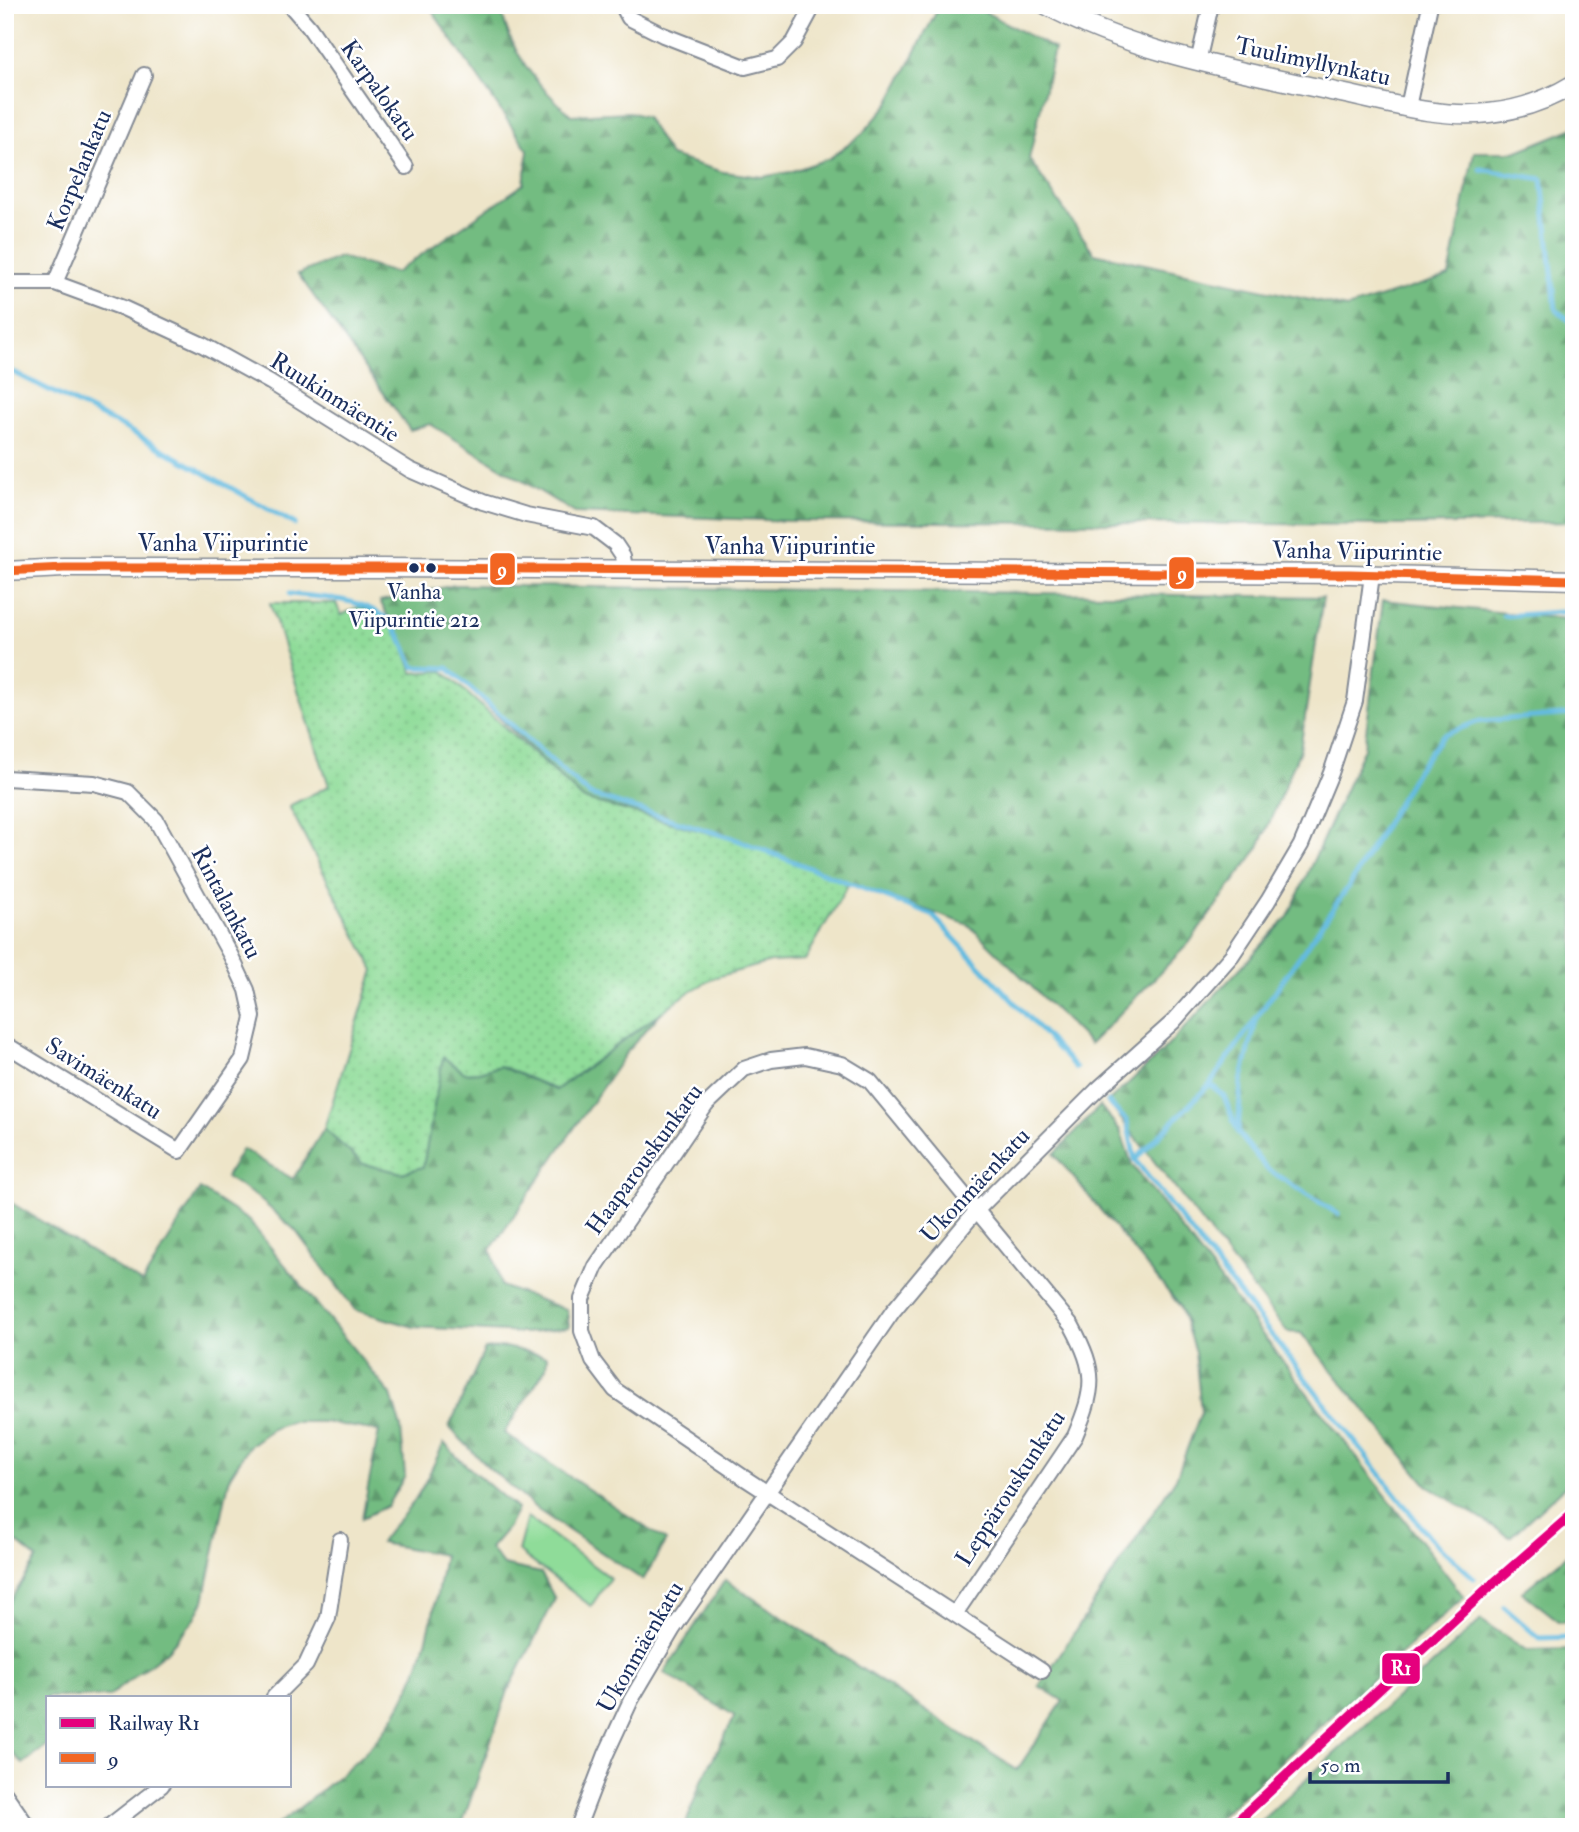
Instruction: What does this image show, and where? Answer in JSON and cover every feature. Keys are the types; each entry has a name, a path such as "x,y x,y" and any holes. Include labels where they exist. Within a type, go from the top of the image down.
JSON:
{"street":[{"name":"Karpalokatu","path":"290,5 309,27 406,167"},
{"path":"622,5 629,18 663,35 745,67 777,59 794,42 814,5"},
{"name":"Tuulimyllynkatu","path":"1046,5 1096,29 1198,62 1408,107 1448,113 1488,113 1529,105 1574,84"},
{"path":"1198,62 1211,5"},
{"path":"1408,107 1430,5"},
{"name":"Korpelankatu","path":"55,283 144,75"},
{"name":"Ruukinmäentie","path":"5,283 55,283 123,308 201,344 270,382 410,470 483,502 526,515 594,528 615,544 623,556 625,569"},
{"name":"Vanha Viipurintie","path":"5,571 170,568 625,569 1372,575 1574,580"},
{"name":"Ukonmäenkatu","path":"578,1827 606,1754 631,1700 673,1629 893,1311 976,1211 1097,1090 1173,1022 1232,955 1268,901 1301,845 1331,773 1354,701 1372,575"},
{"name":"Rintalankatu","path":"5,778 94,783 128,792 156,820 237,968 247,990 253,1017 243,1059 179,1151"},
{"name":"Savimäenkatu","path":"5,1044 179,1151"},
{"name":"Haaparouskunkatu","path":"976,1211 870,1081 842,1064 805,1056 771,1060 744,1069 706,1105 596,1266 582,1299 582,1331 593,1361 615,1390 1042,1671"},
{"name":"Leppärouskunkatu","path":"956,1614 1075,1436 1086,1410 1093,1382 1086,1352 1072,1326 976,1211"},
{"path":"275,1696 306,1665 328,1618 340,1540"},
{"path":"108,1827 161,1786"},
{"path":"5,1794 28,1827"}],"green space":[{"path":"428,5 500,5 510,37 526,66 546,92 571,115 629,112 646,117 670,156 723,172 762,177 790,172 830,158 863,133 889,103 940,5 972,5 1054,49 1029,159 1094,253 1347,308 1449,276 1474,152 1515,152 1574,128 1574,522 1397,525 789,521 575,513 430,424 410,430 298,274 340,257 395,273 524,184 528,150"},
{"path":"455,585 1323,597 1300,750 1259,847 1189,943 1090,1044 969,925 746,843 583,799 448,668 414,667 380,601"},
{"path":"1383,600 1574,620 1574,1478 1510,1537 1427,1485 1301,1333 1287,1332 1108,1102 1162,1052 1288,917 1364,748"},
{"path":"270,603 336,603 341,615 359,607 394,620 413,673 443,671 583,799 789,851 849,883 805,960 771,962 716,977 689,992 556,1090 500,1066 465,1073 423,1167 402,1173 363,1164 324,1129 374,970 289,806 329,786"},
{"path":"662,1012 628,1050 491,1249 501,1286 567,1310 569,1327 525,1333 414,1327 355,1310 295,1230 257,1197 226,1177 242,1149 293,1179 324,1129 363,1164 402,1173 423,1167 443,1057 465,1073 500,1066 556,1090"},
{"path":"1100,1106 1120,1130 1132,1165 1464,1597 1208,1827 685,1827 700,1784 735,1716 664,1673 725,1580 1017,1770 1063,1701 1039,1686 1176,1478 1201,1412 1195,1352 1180,1306 1054,1154"},
{"path":"200,1189 249,1221 391,1395 401,1428 405,1476 387,1506 362,1518 379,1431 324,1422 291,1422 272,1429 249,1446 230,1476 204,1601 194,1620 167,1651 109,1696 46,1696 46,1746 23,1764 5,1746 5,1608 37,1559 5,1533 5,1199 142,1283"},
{"path":"504,1347 547,1356 546,1368 504,1433 666,1541 643,1580 538,1510 487,1466 449,1427 485,1349"},
{"path":"444,1443 517,1509 508,1527 490,1548 503,1565 541,1573 555,1599 508,1691 461,1827 275,1827 362,1755 397,1712 409,1688 428,1636 444,1555 380,1543 414,1501"},
{"path":"527,1517 610,1578 591,1606 518,1551"},
{"path":"1574,1549 1574,1621 1560,1622 1522,1592"},
{"path":"1481,1620 1526,1650 1574,1649 1574,1827 1254,1827"}],"waterway":[{"path":"1480,169 1542,179 1556,310 1574,324"},
{"path":"5,368 121,426 295,524"},
{"path":"290,594 343,600 380,614 397,632 414,667 448,668 590,795 732,838 932,915 1076,1068"},
{"path":"1503,616 1574,611"},
{"path":"1135,1160 1210,1084 1351,883 1417,770 1443,735 1480,721 1574,714"},
{"path":"1256,1021 1241,1082 1238,1133 1267,1169 1338,1214"},
{"path":"1210,1084 1224,1096 1237,1130"},
{"path":"1108,1102 1127,1121 1135,1160 1430,1538 1474,1578"},
{"path":"1504,1607 1539,1638 1574,1637"}],"rail line":[{"name":"R1","path":"1231,1827 1486,1590 1574,1513"}],"transit line":[{"name":"9","path":"5,571 64,568 378,568 1350,574 1574,580"}],"place":[{"name":"Vanha Viipurintie 212","path":"414,568"}]}
